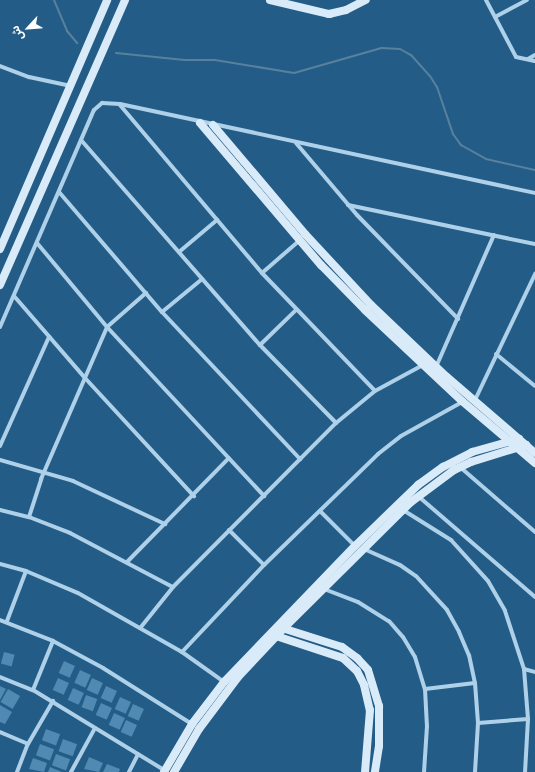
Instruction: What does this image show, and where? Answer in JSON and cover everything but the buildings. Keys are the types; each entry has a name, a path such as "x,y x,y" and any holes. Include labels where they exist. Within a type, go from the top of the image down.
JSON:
{"street":[{"path":"0,249 72,86 107,0"},
{"path":"0,285 125,0"},
{"path":"270,0 329,14 341,12 362,1"},
{"path":"486,0 516,57 535,61"},
{"path":"495,17 527,0"},
{"path":"527,59 535,55"},
{"path":"0,66 29,77 86,89"},
{"path":"0,327 81,140 98,106 107,103 120,104 213,126 535,192"},
{"path":"120,104 262,273 375,391"},
{"path":"200,123 300,240 423,365 462,401 535,463"},
{"path":"213,126 353,293 535,453"},
{"path":"81,140 260,345 336,423"},
{"path":"296,143 348,205 458,319"},
{"path":"59,192 162,312 300,459"},
{"path":"348,205 535,244"},
{"path":"179,252 217,220"},
{"path":"436,367 494,235"},
{"path":"262,273 300,240"},
{"path":"37,243 107,327 264,496"},
{"path":"475,400 535,274"},
{"path":"162,312 202,279"},
{"path":"29,517 45,471 107,327 146,293"},
{"path":"14,296 85,378 194,496"},
{"path":"260,345 296,310"},
{"path":"0,446 49,337"},
{"path":"496,354 535,386"},
{"path":"141,627 173,587 336,423 375,391 423,365"},
{"path":"182,652 264,565 378,454 401,436 462,401"},
{"path":"174,772 196,726 280,627 355,546 431,475 472,452 519,439"},
{"path":"280,627 324,589 418,495 460,467 526,446"},
{"path":"128,561 194,496 229,458"},
{"path":"0,460 45,471 116,499 165,524"},
{"path":"460,467 535,532"},
{"path":"418,495 535,597"},
{"path":"0,510 29,517 70,533 128,561 173,587"},
{"path":"403,510 451,540 488,582 505,611 524,669 528,719 525,772"},
{"path":"320,511 355,546"},
{"path":"230,530 264,565"},
{"path":"364,549 400,565 435,595 459,632 469,655 475,682 478,723 475,772"},
{"path":"0,564 26,571 78,593 141,627 182,652 224,682"},
{"path":"7,621 26,571"},
{"path":"324,589 358,602 389,621 403,637 415,657 425,689 427,726 424,772"},
{"path":"0,620 7,621 53,641 103,668 196,726"},
{"path":"280,627 342,647 357,658 368,670 379,706 379,746 375,772"},
{"path":"0,677 33,690 53,701 164,771 196,726 224,682 273,635"},
{"path":"273,635 343,658 357,671 364,685 370,710 370,736 365,772"},
{"path":"33,690 53,641"},
{"path":"524,669 535,672"},
{"path":"425,689 475,682"},
{"path":"18,772 28,744 53,701"},
{"path":"478,723 528,719"},
{"path":"71,772 95,728"},
{"path":"0,732 28,744"},
{"path":"129,772 138,754"}],"waterway":[{"path":"54,0 67,31 77,43"},
{"path":"116,53 185,60 215,60 294,73 382,48 400,49 411,55 430,76 437,87 453,134 461,145 486,159 535,170"}]}
